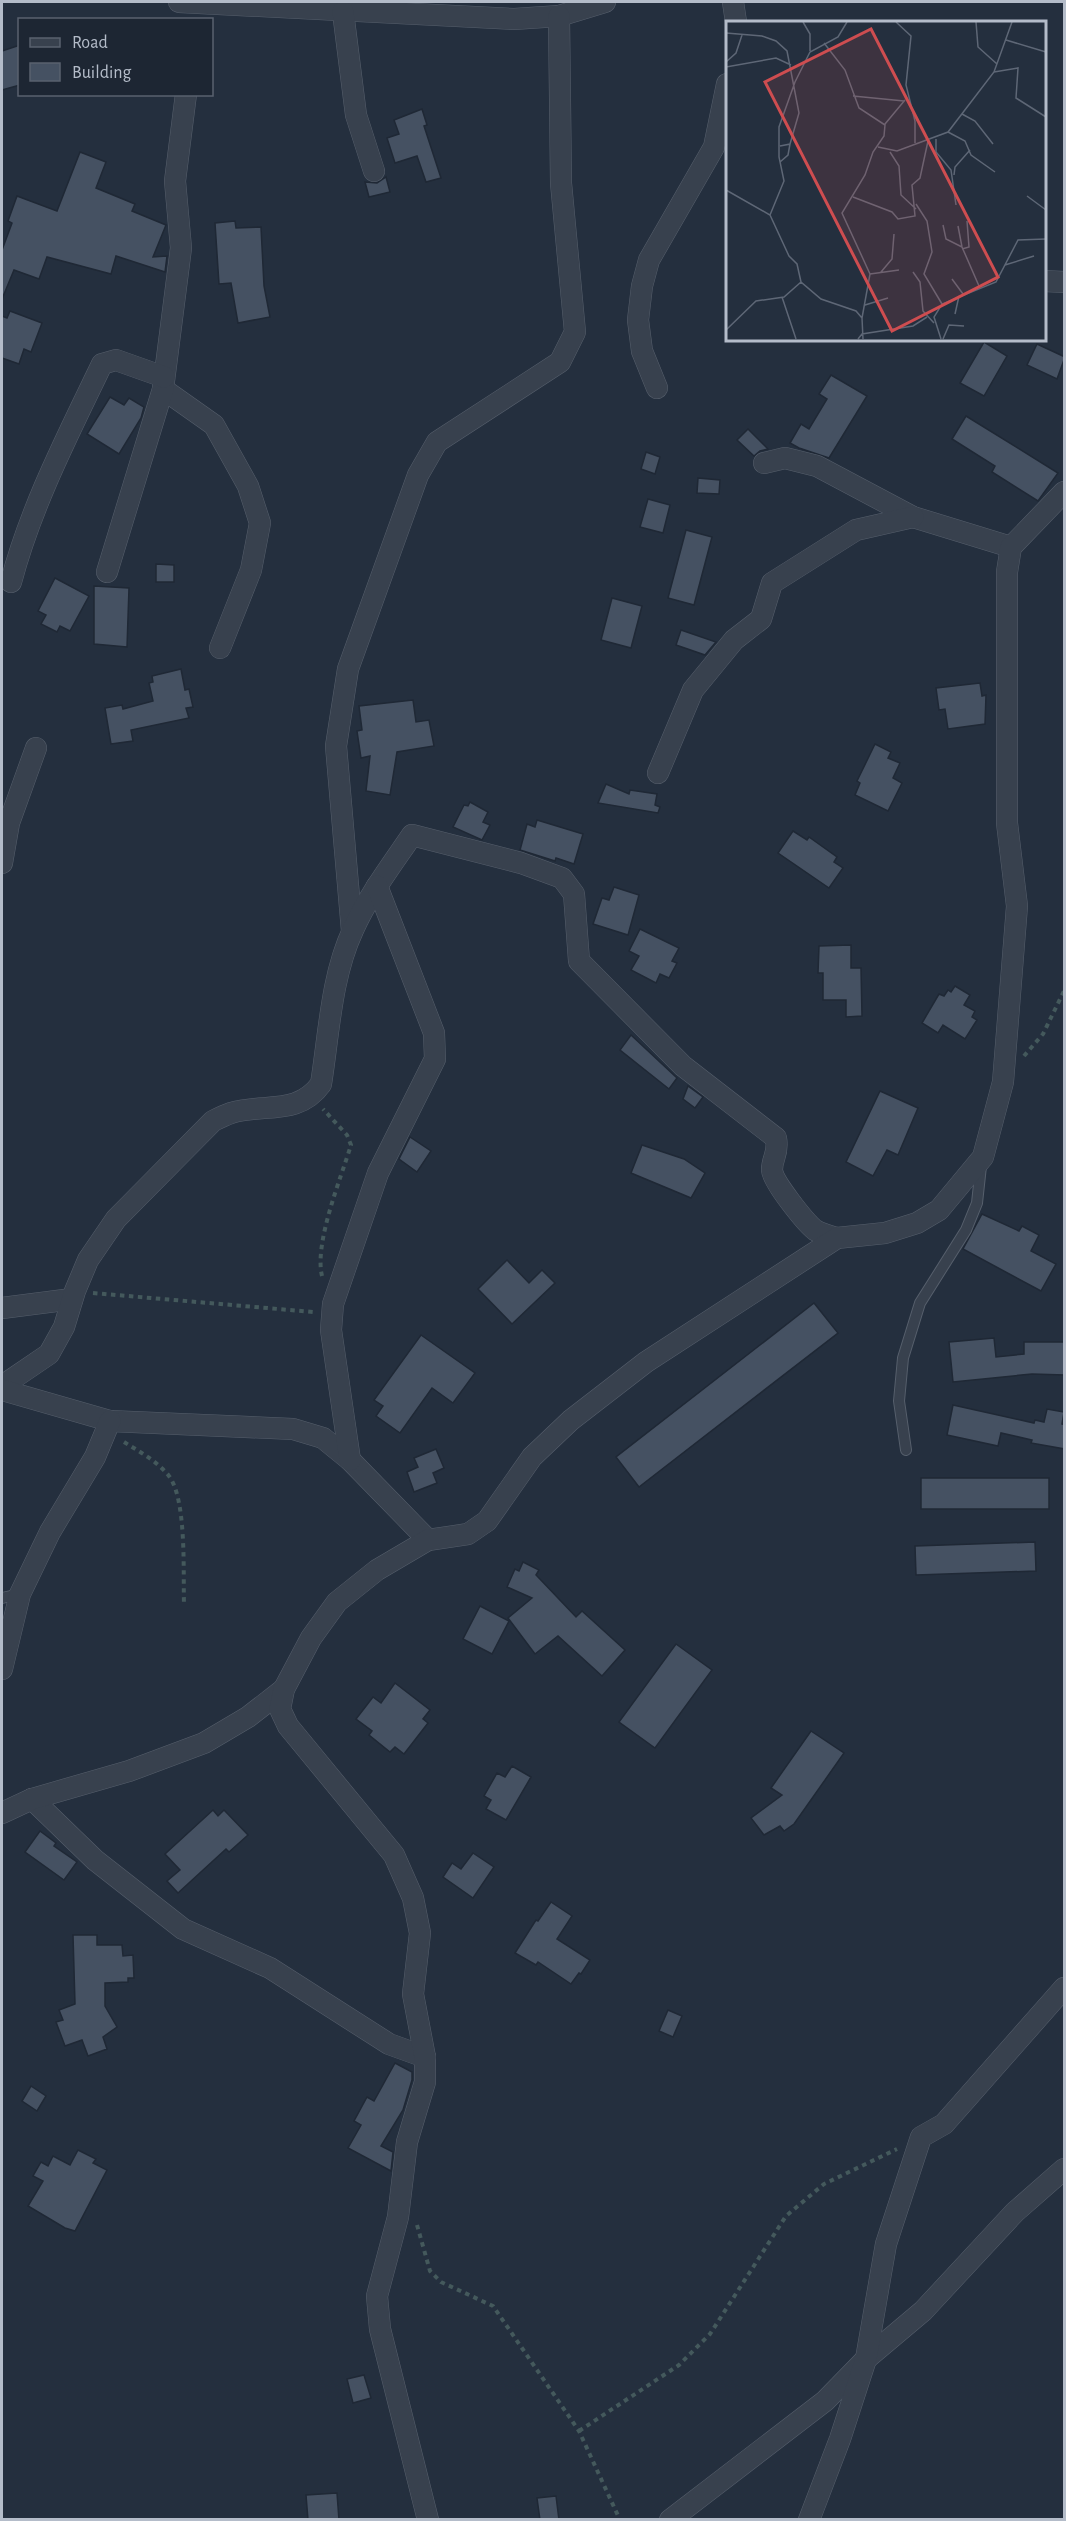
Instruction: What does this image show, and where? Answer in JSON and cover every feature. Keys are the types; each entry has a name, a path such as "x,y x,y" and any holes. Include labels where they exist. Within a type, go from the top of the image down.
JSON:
{"street":[{"path":"182,8 343,12 386,7 514,19 559,16 605,2"},
{"path":"733,2 736,21"},
{"path":"343,12 356,115 374,171"},
{"path":"352,931 336,746 348,669 418,475 437,442 560,362 575,333 561,183 559,16"},
{"path":"657,388 642,351 638,320 642,286 649,260 714,147 726,89"},
{"path":"107,572 163,383 181,248 175,181 186,96"},
{"path":"1045,281 1065,282"},
{"path":"11,582 20,549 57,460 102,364 116,360 163,383 214,425 248,486 260,523 251,570 220,648"},
{"path":"764,464 785,458 817,466 913,517 1011,547"},
{"path":"2,1388 49,1354 64,1327 73,1295 88,1260 116,1219 213,1121 231,1113 295,1104 311,1097 321,1084 338,980 352,931 376,886 412,835 520,863 562,878 574,894 579,961 683,1066 776,1138 778,1150 772,1170 776,1180 804,1220 817,1232 837,1238 885,1233 917,1223 939,1210 983,1157 1003,1083 1017,906 1007,823 1007,572 1011,547 1065,492"},
{"path":"658,773 693,690 734,640 761,619 772,583 856,530 913,517"},
{"path":"2,863 9,823 36,748"},
{"path":"350,1460 331,1330 333,1309 378,1173 435,1059 434,1033 376,886"},
{"path":"428,2520 380,2329 377,2296 398,2217 407,2142 425,2082 425,2057 413,1994 420,1933 413,1898 394,1855 288,1726 280,1709 284,1689 311,1638 337,1602 377,1570 428,1540 468,1534 487,1521 532,1457 571,1420 646,1362 837,1238"},
{"path":"2,1308 73,1295"},
{"path":"2,1388 108,1426 293,1429 323,1438 350,1460 428,1540"},
{"path":"2,1669 11,1596 95,1457 108,1426"},
{"path":"2,1813 32,1799 129,1771 204,1743 248,1717 284,1689"},
{"path":"32,1799 95,1860 183,1929 270,1968 388,2044 425,2057"},
{"path":"808,2520 840,2439 866,2359 886,2244 921,2137 944,2124 1065,1988"},
{"path":"670,2520 825,2401 866,2359 923,2311 1015,2212 1065,2169"}],"lane":[{"path":"906,1450 899,1401 903,1358 920,1303 966,1230 977,1203 983,1157"}],"path":[{"path":"1023,1058 1042,1034 1065,991"},
{"path":"73,1295 333,1309 319,1265 323,1241 351,1145 346,1135 311,1097"},
{"path":"108,1426 154,1461 170,1478 180,1503 184,1605"},
{"path":"579,2431 679,2365 710,2334 786,2216 824,2184 921,2137"},
{"path":"416,2220 429,2271 441,2282 493,2306 579,2431 620,2520"}],"building":[{"path":"18,46 18,86 2,90 2,51"},
{"path":"422,109 427,125 424,126 441,178 426,182 417,156 395,163 387,138 399,134 394,120"},
{"path":"80,152 106,162 96,188 135,204 132,211 166,225 153,257 167,256 165,272 116,256 111,274 47,257 39,279 14,270 2,299 2,250 12,223 8,221 17,196 57,211"},
{"path":"386,177 390,192 369,197 365,182 377,183"},
{"path":"235,221 236,228 261,227 264,286 270,317 238,323 231,283 219,284 215,223"},
{"path":"10,311 42,323 31,352 24,349 19,364 2,358 2,316 7,318"},
{"path":"984,342 1007,356 984,396 960,383"},
{"path":"1037,344 1065,357 1057,379 1027,365"},
{"path":"831,375 867,396 829,458 790,443 801,424 809,429 827,399 819,394"},
{"path":"110,397 124,405 129,398 144,407 141,418 119,454 87,434"},
{"path":"966,416 1058,473 1038,501 992,472 995,466 952,439"},
{"path":"748,429 768,449 754,456 737,440"},
{"path":"646,452 660,457 655,474 641,469"},
{"path":"698,478 720,480 719,494 697,493"},
{"path":"648,499 670,505 663,533 640,527"},
{"path":"686,530 712,537 694,605 668,598"},
{"path":"156,564 174,565 174,582 156,582"},
{"path":"55,578 89,596 70,631 60,626 57,632 41,624 46,615 38,611"},
{"path":"94,586 129,588 127,647 94,644"},
{"path":"612,598 642,606 631,648 601,640"},
{"path":"681,630 716,642 705,655 676,645"},
{"path":"181,669 185,690 189,689 193,707 186,708 189,718 131,730 133,741 111,744 105,708 122,705 123,709 153,701 149,683 153,682 152,676"},
{"path":"980,683 982,696 986,695 985,724 948,729 945,709 939,710 936,688"},
{"path":"413,700 416,722 429,720 434,746 397,752 390,795 366,791 370,756 361,758 357,731 362,730 359,706"},
{"path":"875,744 891,752 888,758 900,763 893,778 902,783 888,811 855,795 860,783 857,781"},
{"path":"606,784 629,794 630,790 657,794 655,805 660,807 658,813 598,803"},
{"path":"470,802 488,812 483,822 490,825 482,840 453,827 464,805 468,806"},
{"path":"537,820 583,834 574,864 556,858 555,861 520,850 527,824 535,827"},
{"path":"793,831 807,840 809,837 837,857 834,862 843,868 829,888 778,853"},
{"path":"614,887 639,895 628,935 593,924 602,898 609,900"},
{"path":"640,929 679,948 672,961 677,963 669,978 660,974 656,983 631,970 639,956 629,951"},
{"path":"851,945 851,968 861,968 862,1016 846,1017 846,1000 823,1000 823,973 818,973 819,946"},
{"path":"955,986 970,995 964,1005 975,1011 972,1017 977,1020 965,1039 943,1025 938,1033 922,1023 939,994 944,996"},
{"path":"631,1035 677,1078 669,1089 620,1050"},
{"path":"688,1086 703,1097 695,1108 683,1099"},
{"path":"880,1091 918,1108 898,1155 887,1150 873,1176 846,1162"},
{"path":"410,1137 431,1151 417,1172 399,1159"},
{"path":"642,1145 684,1159 705,1173 691,1198 631,1173"},
{"path":"982,1214 1019,1231 1022,1226 1039,1235 1031,1251 1056,1264 1041,1291 963,1249"},
{"path":"507,1260 529,1283 542,1270 555,1283 512,1324 478,1289"},
{"path":"814,1303 838,1333 639,1487 616,1457"},
{"path":"421,1335 475,1373 453,1403 432,1388 400,1433 376,1416 383,1406 374,1400"},
{"path":"994,1338 996,1357 1024,1354 1024,1342 1065,1342 1065,1375 1032,1374 953,1382 949,1342"},
{"path":"953,1405 1034,1423 1035,1420 1044,1422 1047,1409 1064,1412 1062,1424 1065,1425 1065,1449 1031,1443 1032,1440 1001,1433 998,1446 947,1435"},
{"path":"436,1449 444,1468 433,1473 437,1483 414,1492 407,1472 418,1467 414,1458"},
{"path":"921,1478 1049,1478 1049,1509 921,1509"},
{"path":"1035,1542 1036,1571 916,1575 915,1546"},
{"path":"523,1562 539,1570 536,1575 576,1617 582,1611 625,1650 602,1676 558,1636 535,1654 508,1618 532,1598 507,1587 515,1569 519,1571"},
{"path":"480,1606 509,1621 492,1654 463,1639"},
{"path":"676,1644 712,1670 655,1748 619,1722"},
{"path":"395,1683 430,1710 423,1719 428,1723 404,1754 395,1747 390,1752 369,1735 372,1731 356,1719 373,1697 381,1703"},
{"path":"811,1731 844,1753 794,1824 784,1831 780,1826 764,1835 751,1818 782,1795 771,1788"},
{"path":"512,1766 531,1777 506,1820 486,1809 491,1800 484,1796 497,1773 505,1777"},
{"path":"213,1810 218,1816 224,1810 248,1835 229,1852 226,1849 178,1893 167,1881 180,1870 165,1854"},
{"path":"40,1831 56,1843 54,1846 77,1862 64,1880 25,1852"},
{"path":"473,1853 494,1867 473,1898 443,1877 452,1863 461,1869"},
{"path":"551,1902 572,1916 557,1939 590,1960 571,1984 538,1962 536,1965 515,1953 536,1920 538,1921"},
{"path":"73,1935 97,1935 97,1945 122,1945 123,1956 133,1955 134,1978 128,1978 128,1982 105,1983 105,2006 117,2027 103,2037 107,2049 88,2056 82,2040 65,2046 56,2022 63,2020 59,2010 75,2004"},
{"path":"668,2010 682,2016 673,2037 659,2031"},
{"path":"395,2063 412,2072 412,2080 403,2110 381,2146 393,2152 391,2171 348,2148 361,2125 354,2121 367,2097 374,2101"},
{"path":"31,2086 46,2096 37,2111 22,2101"},
{"path":"78,2150 96,2159 93,2163 107,2170 75,2231 65,2228 28,2206 43,2181 33,2176 41,2162 48,2166 53,2156 70,2165"},
{"path":"364,2375 371,2398 353,2403 347,2379"},
{"path":"337,2493 339,2520 308,2520 306,2495"},
{"path":"556,2496 559,2520 540,2520 537,2498"}]}
